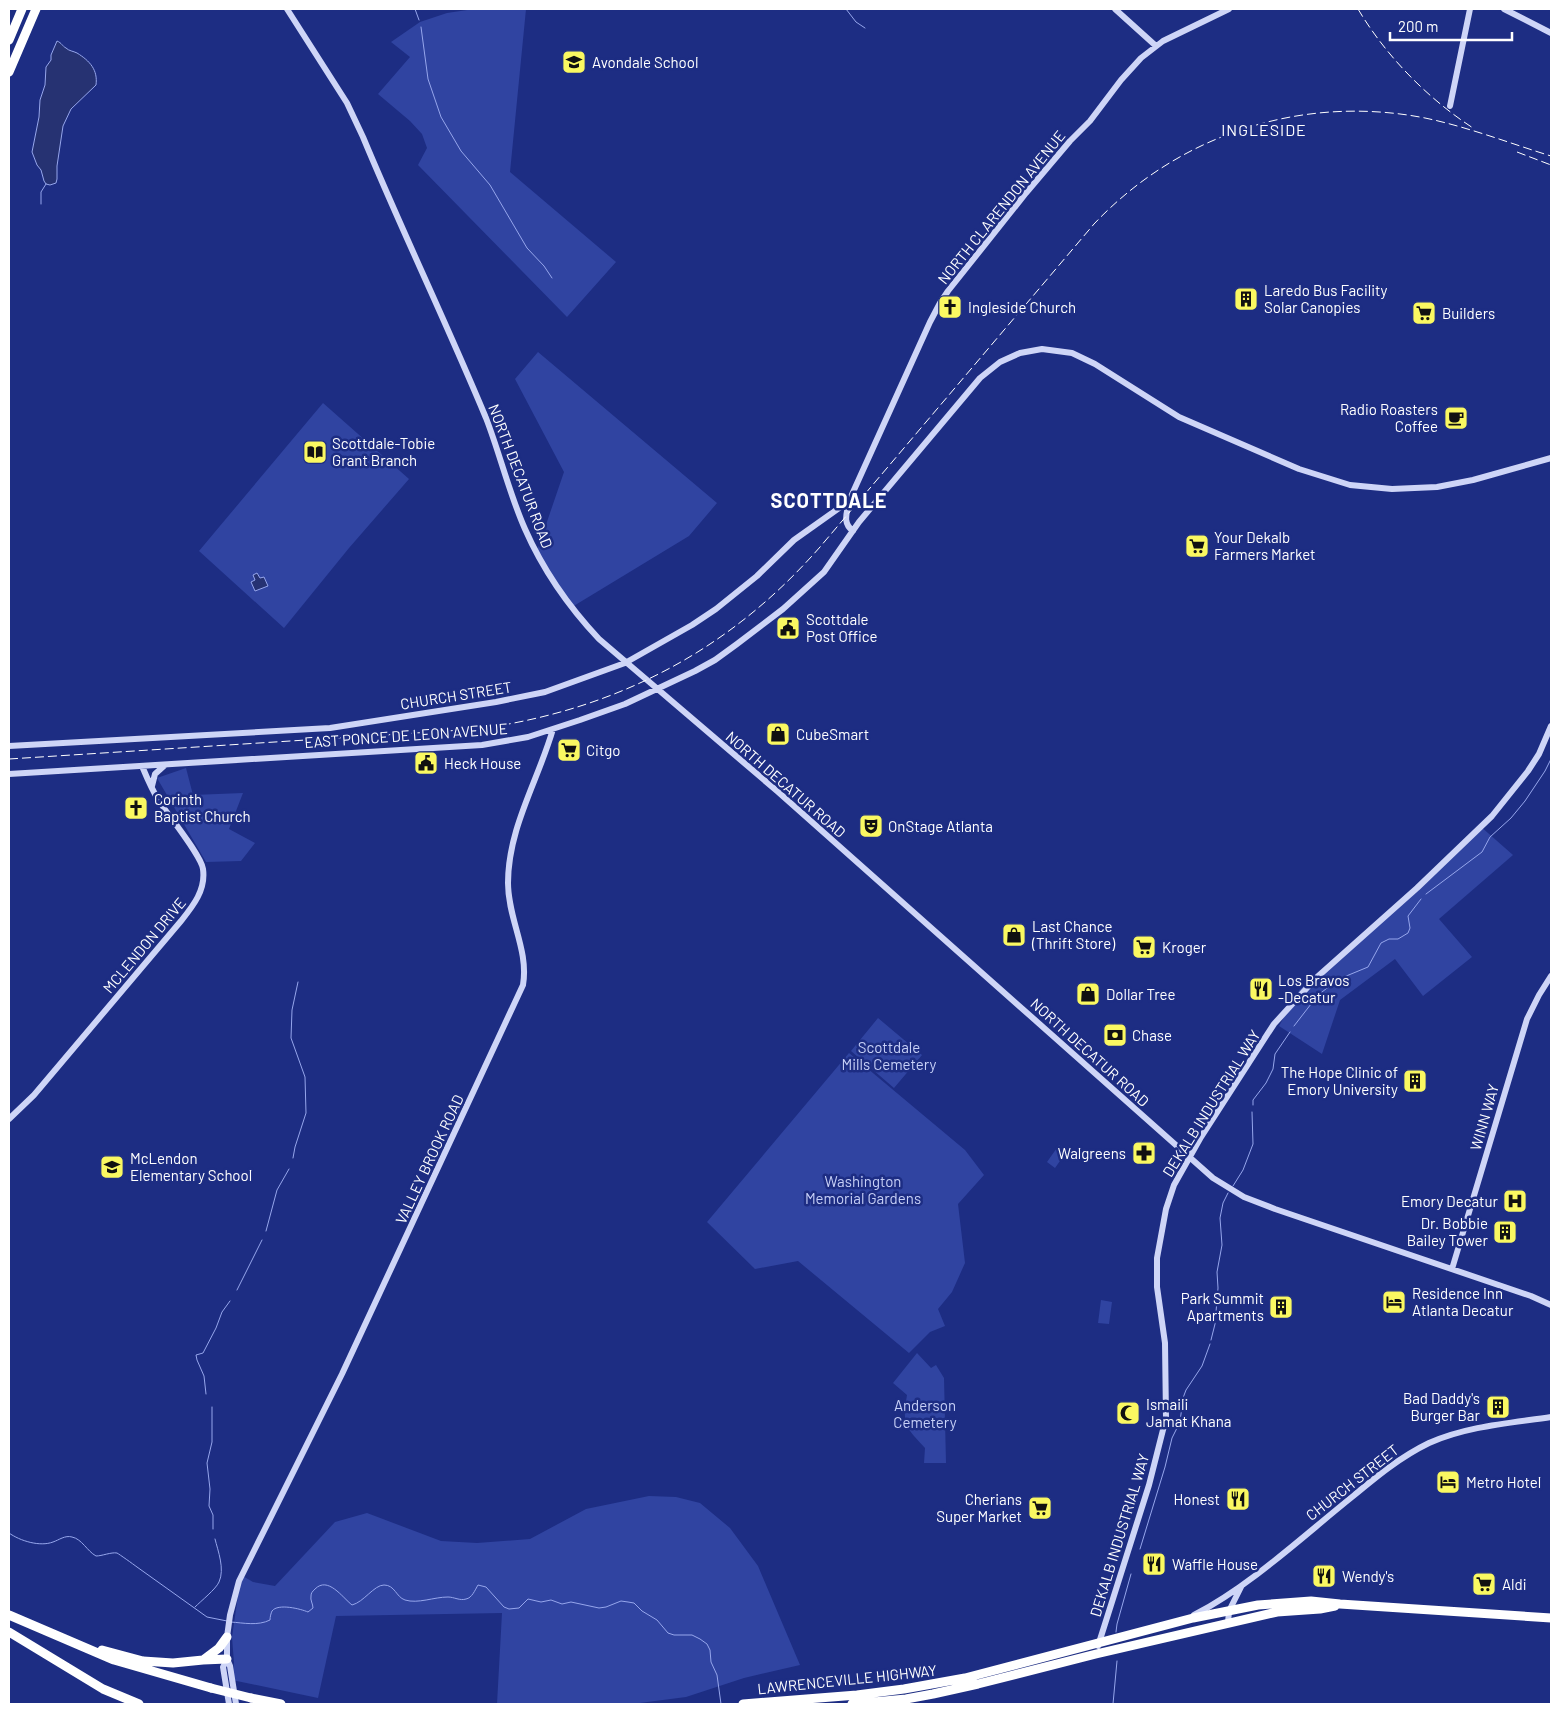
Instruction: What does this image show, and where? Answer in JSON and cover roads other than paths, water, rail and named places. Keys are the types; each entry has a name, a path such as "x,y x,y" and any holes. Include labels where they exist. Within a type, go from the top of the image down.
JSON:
{"highway":[{"path":"9,40 22,9"},
{"path":"9,72 36,9"},
{"name":"LAWRENCEVILLE HIGHWAY","path":"743,1704 857,1695 965,1678 1184,1621 1258,1605 1311,1601 1340,1604"},
{"path":"1340,1604 1551,1618"},
{"name":"LAWRENCEVILLE HIGHWAY","path":"852,1704 906,1699 933,1694 1277,1612 1320,1609 1340,1604"},
{"path":"9,1615 114,1660 211,1688 281,1704"},
{"path":"9,1632 128,1704"},
{"path":"203,1660 219,1648 227,1637"},
{"path":"66,1640 143,1661 172,1664 227,1659"},
{"path":"103,1689 139,1704"}],"main road":[{"name":"NORTH DECATUR ROAD","path":"287,9 347,102 486,420 522,521 535,549 551,578 577,615 599,639 783,796 1213,1178 1244,1197 1278,1210 1551,1305"},
{"path":"1115,9 1156,46"},
{"name":"NORTH CLARENDON AVENUE","path":"853,531 846,524 845,520 849,501 940,303 988,239 1060,152 1090,121 1134,65 1156,46 1229,9"},
{"path":"1450,106 1470,9"},
{"path":"1504,9 1551,33"},
{"name":"EAST PONCE DE LEON AVENUE","path":"9,774 469,746 517,739 553,729 657,690 715,660 783,609 824,572 853,531 980,378 1007,357 1027,351 1042,349 1065,351 1087,360 1179,417 1265,456 1315,475 1350,485 1392,489 1437,487 1473,480 1551,458"},
{"name":"CHURCH STREET","path":"9,746 348,726 530,696 575,682 625,663 692,626 757,576 794,540 849,501"},
{"name":"DEKALB INDUSTRIAL WAY","path":"1096,1654 1149,1485 1166,1418 1165,1343 1157,1287 1157,1258 1166,1209 1174,1185 1189,1158 1274,1024 1316,978 1417,888 1492,816 1528,771 1539,754 1551,726"},
{"name":"VALLEY BROOK ROAD","path":"227,1659 228,1627 239,1581 342,1374 523,985 524,962 508,902 510,856 519,819 553,729"},
{"path":"152,787 155,774 165,764"},
{"name":"MCLENDON DRIVE","path":"9,1119 34,1095 181,921 200,894 203,867 158,800 142,766"},
{"name":"WINN WAY","path":"1452,1269 1527,1019 1551,976"},
{"name":"CHURCH STREET","path":"1184,1621 1242,1586 1383,1472 1414,1451 1455,1434 1551,1417"},
{"name":"CHURCH STREET","path":"1228,1624 1229,1611 1242,1586"},
{"path":"227,1659 223,1667 229,1704"},
{"path":"227,1659 230,1666 236,1704"}],"waterway":[{"path":"415,9 419,20"},
{"path":"846,9 856,22 865,28"},
{"path":"421,27 428,79 441,117 461,151 490,185 527,248 544,266 552,278"},
{"path":"41,204 41,192 46,184"},
{"path":"1426,894 1482,852 1490,837 1511,818 1525,801 1551,759"},
{"path":"1294,1026 1318,995 1339,979 1368,967 1381,943 1389,939 1398,939 1408,933 1410,928 1408,916 1421,899"},
{"path":"293,1158 306,1113 305,1077 291,1038 292,1010 298,982"},
{"path":"1253,1105 1253,1100 1266,1083 1273,1069 1275,1054 1290,1032"},
{"path":"1233,1186 1243,1170 1253,1144 1252,1112"},
{"path":"266,1231 277,1190 289,1169"},
{"path":"1211,1340 1215,1324 1218,1288 1217,1272 1222,1245 1220,1218 1223,1203 1228,1193"},
{"path":"237,1290 262,1240"},
{"path":"206,1394 204,1376 196,1355 203,1353 222,1312 230,1301"},
{"path":"1140,1549 1172,1438 1180,1422 1183,1398 1186,1390 1202,1366 1210,1344"},
{"path":"212,1407 212,1442 207,1463 210,1489 209,1506 213,1515 213,1529"},
{"path":"9,1533 24,1541 42,1544 64,1537 72,1537 79,1540 96,1556 117,1553 207,1617 227,1621"},
{"path":"195,1607 215,1588 221,1577 220,1560 215,1539"},
{"path":"1116,1632 1131,1574"},
{"path":"231,1622 251,1624 265,1622 270,1620 272,1611 279,1607 295,1608 308,1612 313,1608 312,1592 325,1585 335,1589 352,1605 361,1601 376,1588 384,1585 391,1587 402,1598 410,1601 443,1597 462,1600 472,1595 478,1585 486,1587 504,1607 509,1609 519,1608 528,1599 541,1602 551,1600 562,1604 571,1602 599,1608 621,1601 634,1603 642,1611 657,1620 668,1633 692,1635 707,1644 710,1650 711,1662 717,1675 721,1704"},
{"path":"1113,1704 1117,1661"}],"railway":[{"path":"1358,9 1381,43 1409,75 1424,90 1473,128"},
{"path":"9,759 478,729 528,720 576,707 622,691 666,670 707,646 747,617 785,584 820,547 1094,224 1128,193 1164,166 1204,145 1246,128 1289,117 1334,112 1379,112 1425,118 1551,156"},
{"path":"1517,152 1551,165"}],"place":[{"name":"Avondale School","path":"574,62"},
{"name":"Laredo Bus Facility Solar Canopies","path":"1246,299"},
{"name":"Ingleside Church","path":"950,307"},
{"name":"Builders","path":"1424,313"},
{"name":"Radio Roasters Coffee","path":"1456,418"},
{"name":"Scottdale-Tobie Grant Branch","path":"315,452"},
{"name":"Your Dekalb Farmers Market","path":"1197,546"},
{"name":"Scottdale Post Office","path":"788,628"},
{"name":"CubeSmart","path":"778,734"},
{"name":"Citgo","path":"569,750"},
{"name":"Heck House","path":"426,763"},
{"name":"Corinth Baptist Church","path":"136,808"},
{"name":"OnStage Atlanta","path":"871,826"},
{"name":"Last Chance (Thrift Store)","path":"1014,935"},
{"name":"Kroger","path":"1144,947"},
{"name":"Los Bravos -Decatur","path":"1261,989"},
{"name":"Dollar Tree","path":"1088,994"},
{"name":"Chase","path":"1115,1035"},
{"name":"The Hope Clinic of Emory University","path":"1415,1081"},
{"name":"Walgreens","path":"1144,1153"},
{"name":"McLendon Elementary School","path":"112,1167"},
{"name":"Emory Decatur","path":"1515,1201"},
{"name":"Dr. Bobbie Bailey Tower","path":"1505,1232"},
{"name":"Residence Inn Atlanta Decatur","path":"1394,1302"},
{"name":"Park Summit Apartments","path":"1281,1307"},
{"name":"Bad Daddy's Burger Bar","path":"1498,1407"},
{"name":"Ismaili Jamat Khana","path":"1128,1413"},
{"name":"Metro Hotel","path":"1448,1482"},
{"name":"Honest","path":"1238,1499"},
{"name":"Cherians Super Market","path":"1040,1508"},
{"name":"Waffle House","path":"1154,1564"},
{"name":"Wendy's","path":"1324,1576"},
{"name":"Aldi","path":"1484,1584"}],"district":[{"name":"INGLESIDE","path":"1264,129"},
{"name":"SCOTTDALE","path":"829,500"}],"park label":[{"name":"Scottdale Mills Cemetery","path":"889,1056"},
{"name":"Washington Memorial Gardens","path":"863,1190"},
{"name":"Anderson Cemetery","path":"925,1414"}]}
